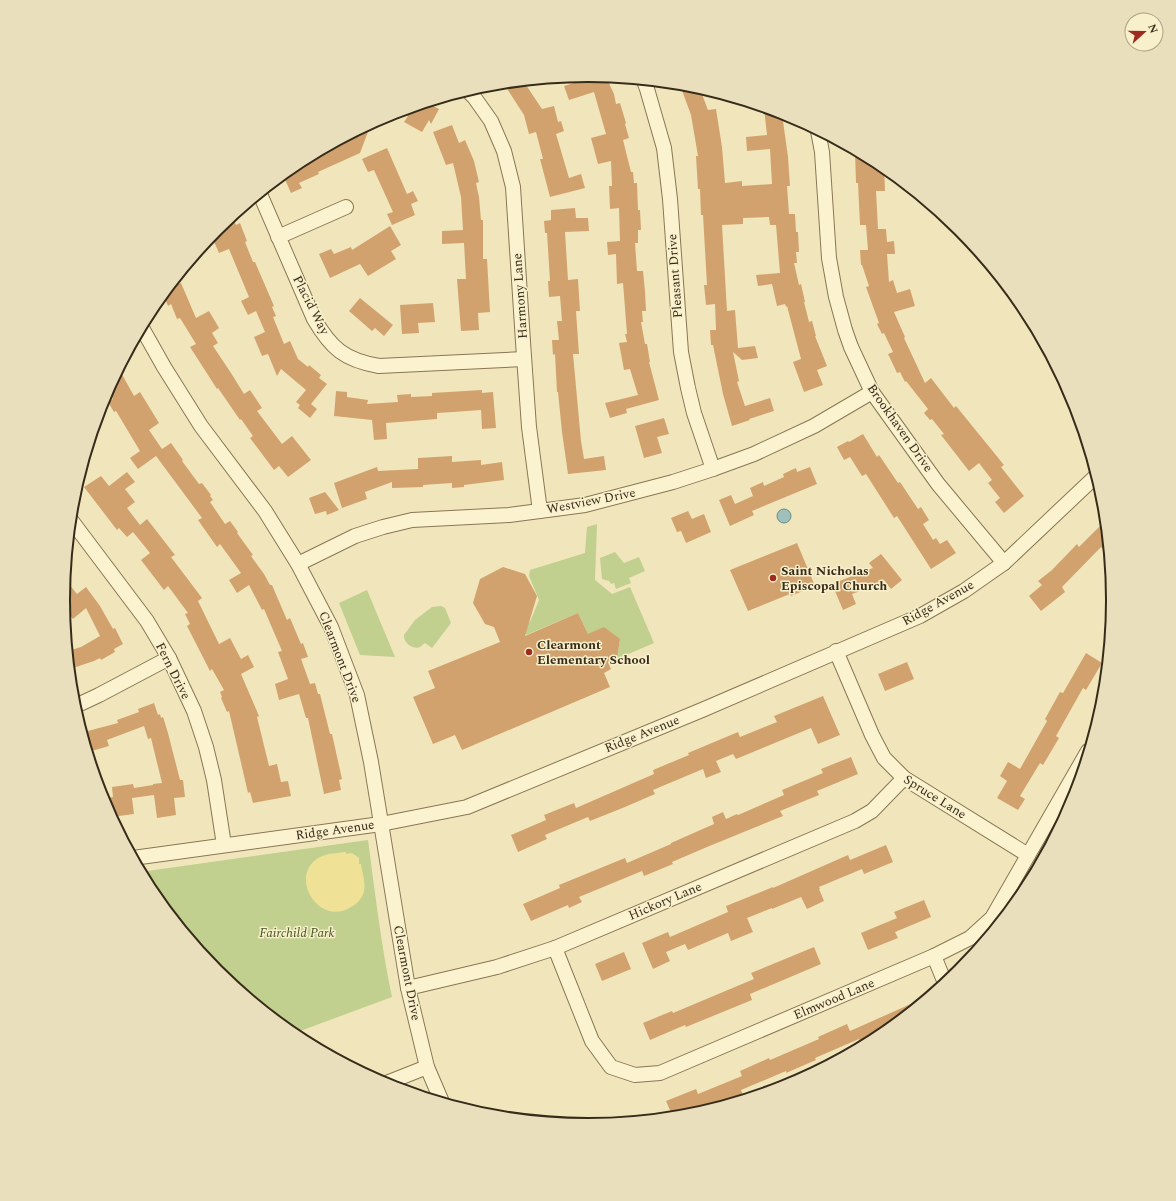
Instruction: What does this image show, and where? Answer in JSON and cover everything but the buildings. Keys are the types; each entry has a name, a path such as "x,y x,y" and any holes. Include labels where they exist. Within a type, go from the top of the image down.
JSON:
{"street":[{"name":"Pleasant Drive","path":"646,86 664,148 670,199 681,352 694,413 713,470"},
{"name":"Harmony Lane","path":"472,96 491,121 504,151 513,187 524,359 540,511"},
{"name":"Brookhaven Drive","path":"819,137 822,152 829,258 836,298 845,330 852,347 872,392 938,484 1004,563"},
{"name":"Placid Way","path":"262,199 314,319 324,336 336,348 346,355 367,364 379,366 524,359"},
{"path":"278,237 346,207"},
{"name":"Clearmont Drive","path":"145,332 201,426 265,511 298,564 331,627 357,695 371,762 408,988 427,1067 440,1097"},
{"name":"Westview Drive","path":"298,564 355,536 412,520 509,515 585,505 673,482 713,470 754,454 814,426 872,392"},
{"name":"Ridge Avenue","path":"138,857 381,824 467,807 702,710 920,616 964,591 1004,563 1091,480"},
{"name":"Fern Drive","path":"75,526 147,621 169,658 194,711 206,746 214,780 224,845"},
{"name":"Spruce Lane","path":"836,652 884,758 904,778 1028,855"},
{"path":"80,703 169,658"},
{"name":"Elmwood Lane","path":"555,948 592,1041 611,1067 635,1075 660,1072 934,956 970,938 992,918 1079,766"},
{"name":"Hickory Lane","path":"408,988 497,967 555,948 855,821 872,811 904,778"},
{"path":"934,956 943,978"},
{"path":"393,1080 427,1067"}],"green space":[{"path":"597,524 595,580 612,594 630,587 654,643 617,659 620,639 588,634 578,613 526,635 522,626 530,622 539,600 529,576 530,570 585,553 587,527"},
{"path":"615,552 624,563 639,557 645,571 629,578 631,583 616,589 614,583 611,584 609,581 602,579 600,558"},
{"path":"367,590 395,657 360,655 339,603"},
{"path":"441,606 445,608 451,623 432,648 425,643 417,648 409,645 404,638 404,635 415,620 432,607"},
{"name":"Fairchild Park","path":"368,840 381,938 392,997 300,1031 246,990 222,967 177,916 147,871"}],"sand":[{"path":"346,852 346,854 352,853 359,858 359,864 361,864 364,881 363,894 351,907 338,912 327,910 317,904 310,894 306,883 307,872 313,862 325,855"}],"water":[{"path":"784,509 789,511 791,516 789,521 784,523 779,521 777,516 779,511"}],"place":[{"name":"Saint Nicholas Episcopal Church","path":"773,578"},
{"name":"Clearmont Elementary School","path":"529,652"}]}
